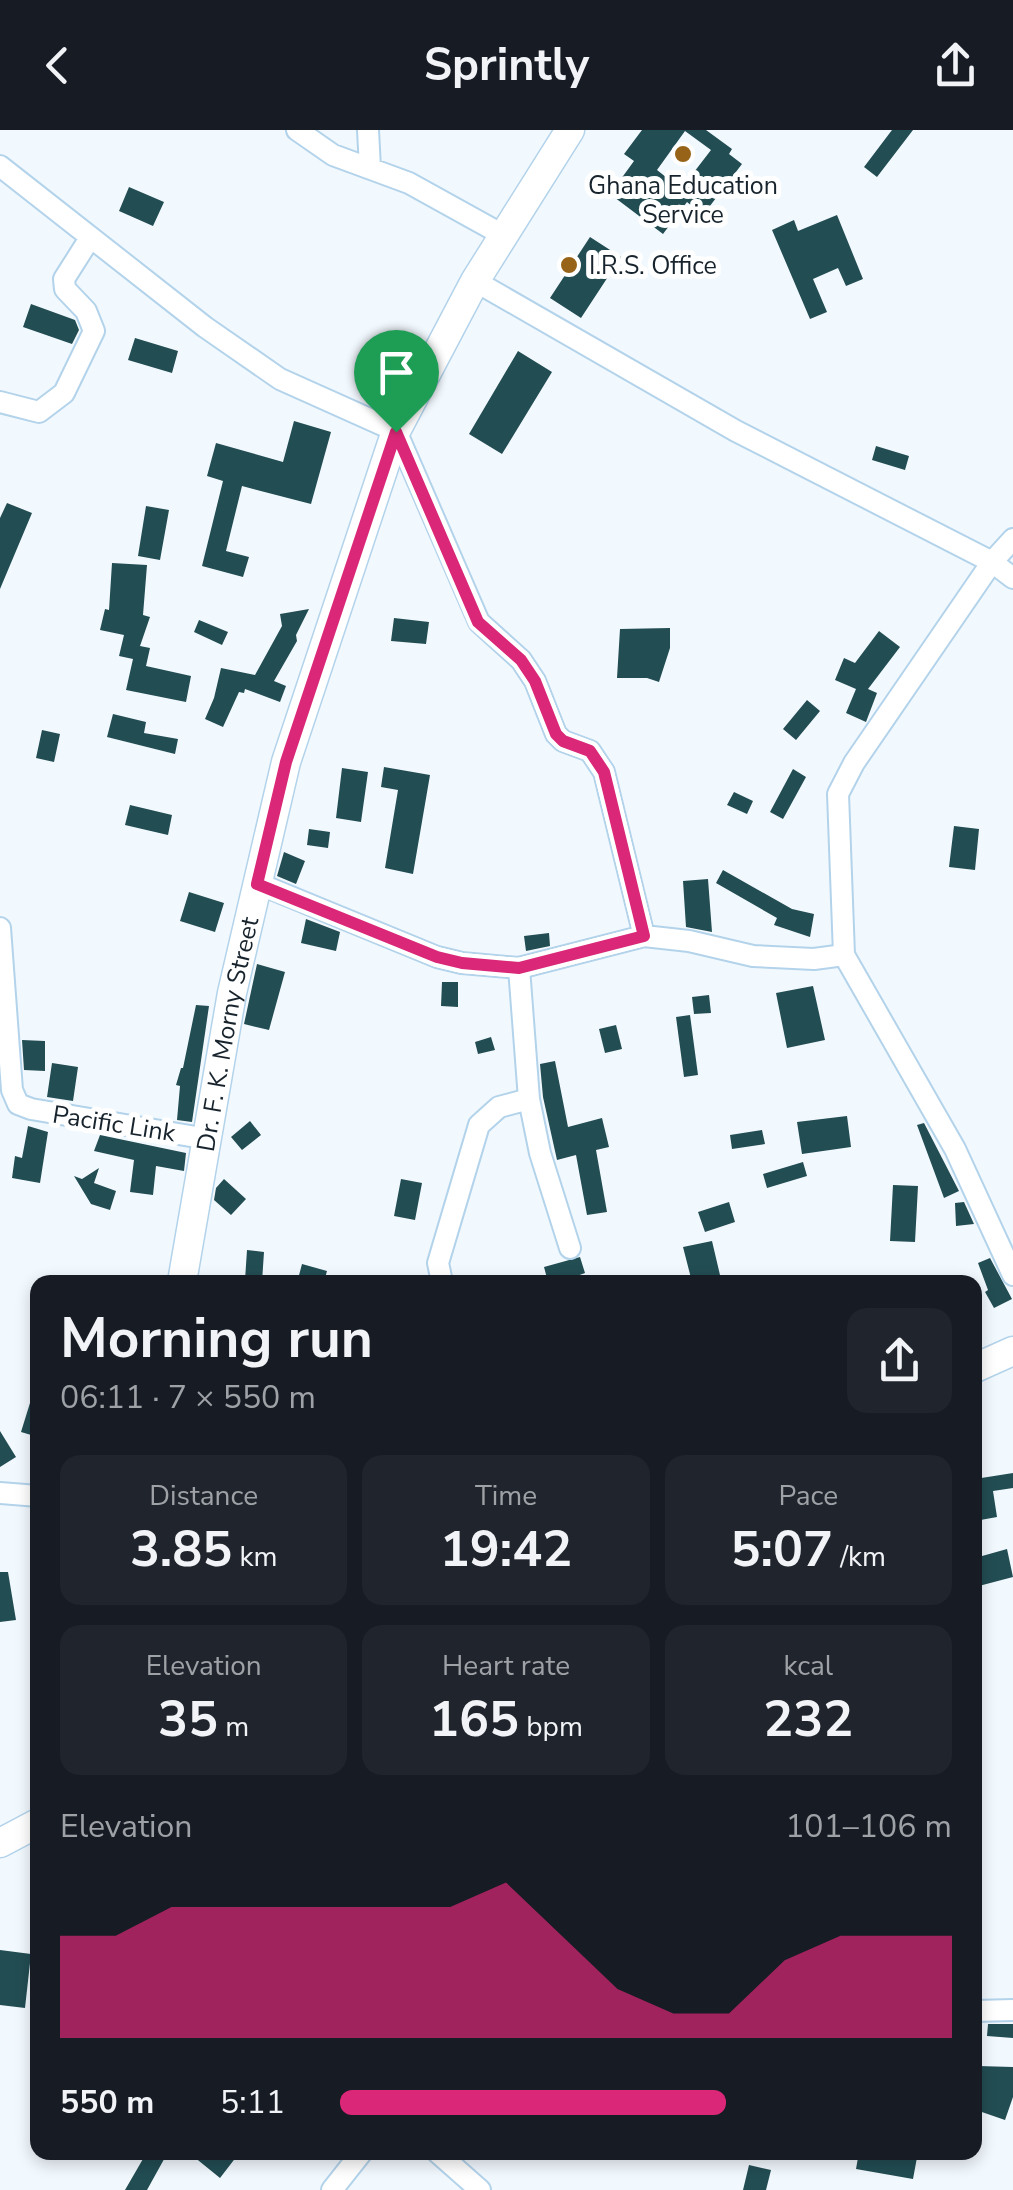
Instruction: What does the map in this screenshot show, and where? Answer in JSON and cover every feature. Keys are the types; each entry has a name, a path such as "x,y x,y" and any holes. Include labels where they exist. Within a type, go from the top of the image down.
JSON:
{"street":[{"path":"297,130 333,155 409,183 502,235"},
{"path":"368,130 370,168"},
{"name":"Dr. F. K. Morny Street","path":"183,1275 232,993 286,762 396,432 475,281 570,130"},
{"path":"0,166 280,380 396,432 478,622 521,660 535,681 556,734 563,741 590,751 604,772 644,936"},
{"path":"0,402 39,412 64,393 94,330 86,311 65,289 64,279 90,238"},
{"path":"475,281 736,431 992,562 1013,578"},
{"path":"1013,539 992,562 844,778 838,794 844,954 955,1149 1013,1275"},
{"path":"257,884 437,957 462,963 519,968 644,936 689,941 753,956 814,959 844,954"},
{"name":"Pacific Link","path":"0,928 12,1090 18,1104 31,1110 208,1139"},
{"path":"519,968 529,1098 540,1153 570,1248"},
{"path":"441,1275 438,1263 479,1125 499,1107 529,1098"},
{"path":"982,1365 1013,1351"},
{"path":"0,1493 30,1495"},
{"path":"0,1843 30,1827"},
{"path":"982,2011 1013,2010"},
{"path":"332,2190 356,2160"},
{"path":"446,2160 480,2190"}],"building":[{"path":"642,130 706,130 732,149 729,154 742,164 703,215 687,202 663,234 610,194 634,161 624,154","holes":["685,131 711,150 681,189 657,170"]},
{"path":"892,130 913,130 877,177 864,167"},
{"path":"129,187 164,202 153,226 119,211"},
{"path":"837,215 863,279 846,286 838,268 813,279 827,312 810,319 772,230 794,220 798,231"},
{"path":"590,237 621,257 581,318 550,298"},
{"path":"31,304 75,320 79,330 72,344 23,327"},
{"path":"135,338 178,351 172,373 128,360"},
{"path":"518,351 552,372 502,454 469,434"},
{"path":"294,421 331,432 311,504 242,486 226,551 249,557 243,577 202,566 223,481 207,476 216,443 283,462"},
{"path":"876,446 909,456 905,470 872,460"},
{"path":"7,503 32,513 0,589 0,518"},
{"path":"146,506 169,510 160,560 138,556"},
{"path":"112,563 147,565 143,615 150,617 140,646 150,648 146,666 191,676 186,702 126,690 133,659 119,656 124,635 100,630 105,609 109,610"},
{"path":"309,609 296,635 297,641 274,681 286,686 280,702 245,689 244,693 239,692 223,727 205,719 221,668 255,675 282,626 280,614"},
{"path":"394,618 429,622 426,644 391,641"},
{"path":"199,620 228,632 222,645 194,632"},
{"path":"670,628 670,648 659,682 617,678 620,629"},
{"path":"879,631 900,647 868,689 877,693 866,722 846,713 856,689 835,680 844,658 855,663"},
{"path":"807,700 820,711 796,740 783,729"},
{"path":"113,714 146,722 144,733 178,739 175,754 107,737"},
{"path":"42,730 60,734 54,762 36,758"},
{"path":"384,767 430,775 413,874 385,868 398,790 381,787"},
{"path":"342,768 368,772 361,822 336,818"},
{"path":"793,769 806,777 783,819 770,812"},
{"path":"734,792 753,801 747,814 727,805"},
{"path":"130,805 172,815 168,835 125,825"},
{"path":"954,826 979,829 975,870 949,867"},
{"path":"309,829 330,832 328,848 307,845"},
{"path":"284,852 305,861 296,884 277,876"},
{"path":"723,870 792,909 814,914 810,937 774,925 777,918 716,883"},
{"path":"708,879 712,932 686,927 683,881"},
{"path":"189,892 224,903 215,932 180,921"},
{"path":"306,919 340,932 336,951 301,943"},
{"path":"549,933 550,946 526,951 524,936"},
{"path":"257,964 285,972 269,1030 244,1024"},
{"path":"442,982 458,982 458,1007 441,1006"},
{"path":"813,986 825,1040 787,1048 776,993"},
{"path":"709,995 711,1013 694,1014 692,997"},
{"path":"196,1005 209,1006 192,1122 177,1120 180,1086 176,1085"},
{"path":"690,1015 698,1075 684,1077 676,1017"},
{"path":"616,1025 622,1049 605,1053 599,1029"},
{"path":"491,1037 495,1050 478,1054 475,1042"},
{"path":"22,1040 45,1041 45,1071 24,1070"},
{"path":"555,1061 568,1127 602,1118 609,1147 596,1150 607,1212 587,1215 576,1155 557,1160 540,1064"},
{"path":"52,1063 78,1067 73,1101 47,1097"},
{"path":"847,1116 851,1147 802,1154 797,1122"},
{"path":"250,1121 261,1135 242,1150 231,1137"},
{"path":"924,1123 959,1191 944,1198 917,1125"},
{"path":"28,1126 48,1132 40,1183 12,1178 15,1156 22,1158"},
{"path":"762,1130 765,1144 732,1149 730,1135"},
{"path":"100,1135 186,1153 184,1171 156,1166 153,1195 130,1192 134,1160 94,1151"},
{"path":"803,1162 807,1176 767,1188 763,1174"},
{"path":"99,1168 94,1183 116,1191 110,1210 91,1204 74,1176 82,1179"},
{"path":"224,1179 246,1199 231,1215 214,1200 216,1188"},
{"path":"401,1179 422,1183 415,1220 394,1216"},
{"path":"893,1185 918,1186 915,1242 890,1241"},
{"path":"729,1202 735,1222 705,1232 698,1212"},
{"path":"964,1202 974,1224 956,1226 955,1203"},
{"path":"712,1241 720,1275 690,1275 683,1247"},
{"path":"247,1250 264,1252 262,1275 245,1275"},
{"path":"580,1257 585,1273 546,1275 544,1267"},
{"path":"990,1258 1012,1299 994,1308 985,1292 988,1290 978,1263"},
{"path":"302,1264 327,1271 326,1275 299,1275"},
{"path":"30,1403 30,1435 21,1432"},
{"path":"0,1431 16,1457 0,1467"},
{"path":"1013,1473 1013,1488 993,1491 997,1517 982,1520 982,1478"},
{"path":"1007,1549 1013,1577 982,1585 982,1556"},
{"path":"0,1572 8,1572 16,1620 0,1622"},
{"path":"0,1950 30,1954 25,2008 0,2005"},
{"path":"988,2024 1013,2024 1013,2038 987,2036"},
{"path":"982,2066 1013,2067 1013,2097 1005,2120 982,2112"},
{"path":"142,2160 164,2160 147,2190 125,2190"},
{"path":"198,2160 234,2160 220,2178"},
{"path":"858,2160 917,2160 913,2179 856,2169"},
{"path":"749,2165 771,2170 766,2190 743,2190"}],"place":[{"name":"Ghana Education Service","path":"683,154"},
{"name":"I.R.S. Office","path":"569,265"}],"route":[{"path":"396,432 478,622 521,660 535,681 556,734 563,741 590,751 604,772 644,936 519,968 462,963 437,957 257,884 286,762 396,432"}]}
